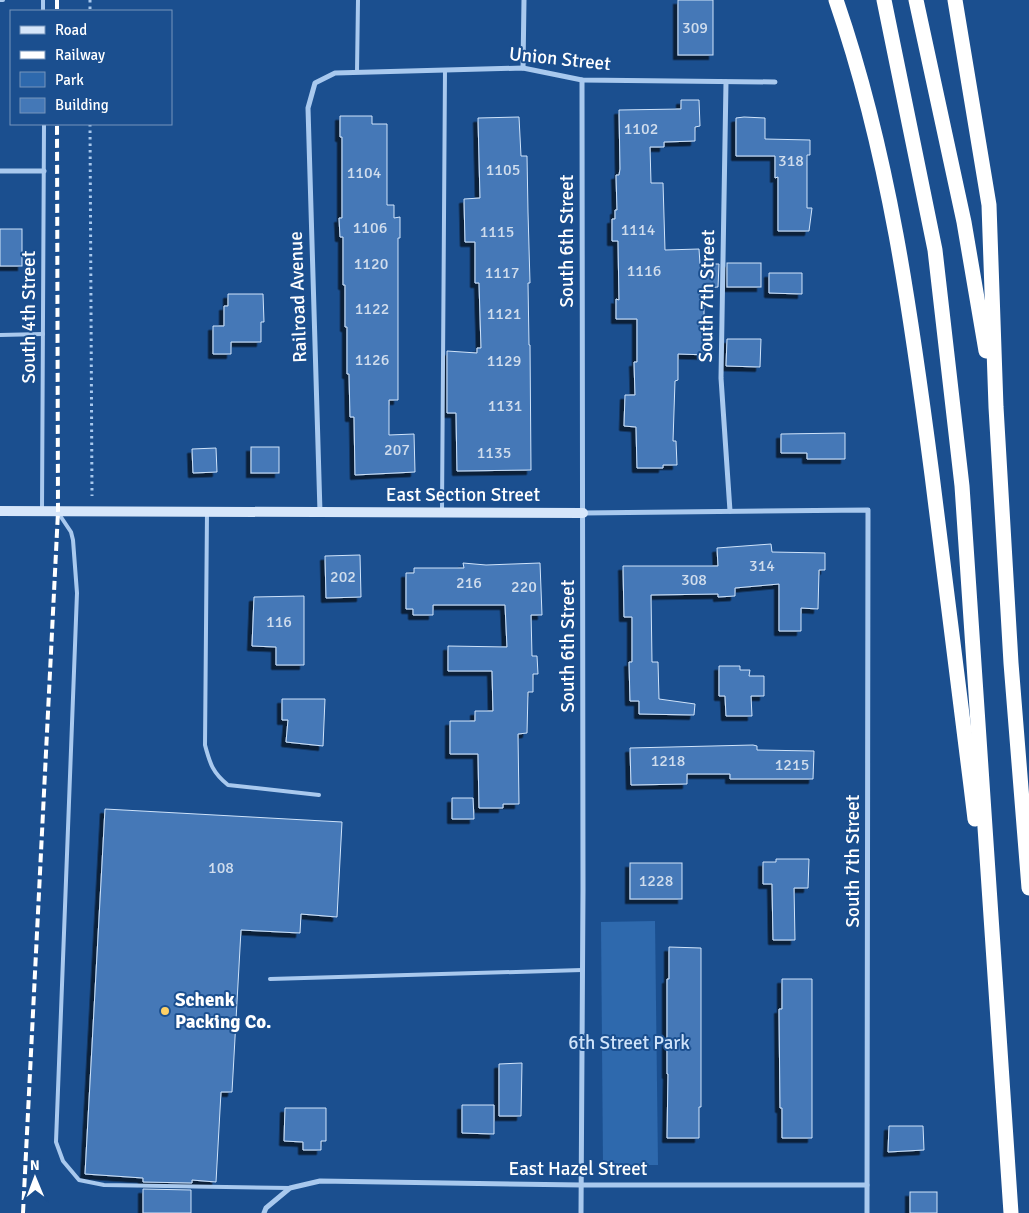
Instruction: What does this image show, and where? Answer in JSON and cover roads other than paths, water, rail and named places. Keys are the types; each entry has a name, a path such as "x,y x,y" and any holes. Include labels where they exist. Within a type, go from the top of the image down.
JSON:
{"highway":[{"path":"836,0 851,43 887,183 914,335 994,974"},
{"path":"884,0 935,250 962,486 1010,1213"},
{"path":"916,0 964,222 996,407"},
{"path":"955,0 989,205 996,407 1011,662 1029,888"}],"street":[{"path":"524,0 524,68"},
{"name":"Union Street","path":"315,83 335,73 524,68 582,80 775,82"},
{"name":"South 6th Street","path":"581,1213 582,80"},
{"name":"South 7th Street","path":"726,82 721,378 730,511"},
{"name":"Railroad Avenue","path":"315,83 308,108 320,512"},
{"path":"0,171 44,171"},
{"name":"East Section Street","path":"0,511 583,513 868,510"},
{"name":"South 7th Street","path":"867,1213 868,510"},
{"name":"East Hazel Street","path":"290,1188 320,1181 581,1185 867,1185"},
{"path":"264,1213 266,1208 290,1188"}],"lane":[{"path":"357,72 358,0"},
{"path":"442,512 445,70"},
{"name":"South 4th Street","path":"42,511 44,125"},
{"path":"0,335 43,334"},
{"path":"58,512 71,532 73,540 78,593 56,1142 63,1161 79,1180 104,1184 290,1188"},
{"path":"207,512 205,745 210,765 218,777 228,785 319,795"},
{"path":"270,979 582,970"}],"railway":[{"path":"57,0 57,10"},
{"path":"23,1213 58,512 57,125"}],"place":[{"name":"Schenk Packing Co.","path":"165,1011"}],"park label":[{"name":"6th Street Park","path":"629,1043"}]}
